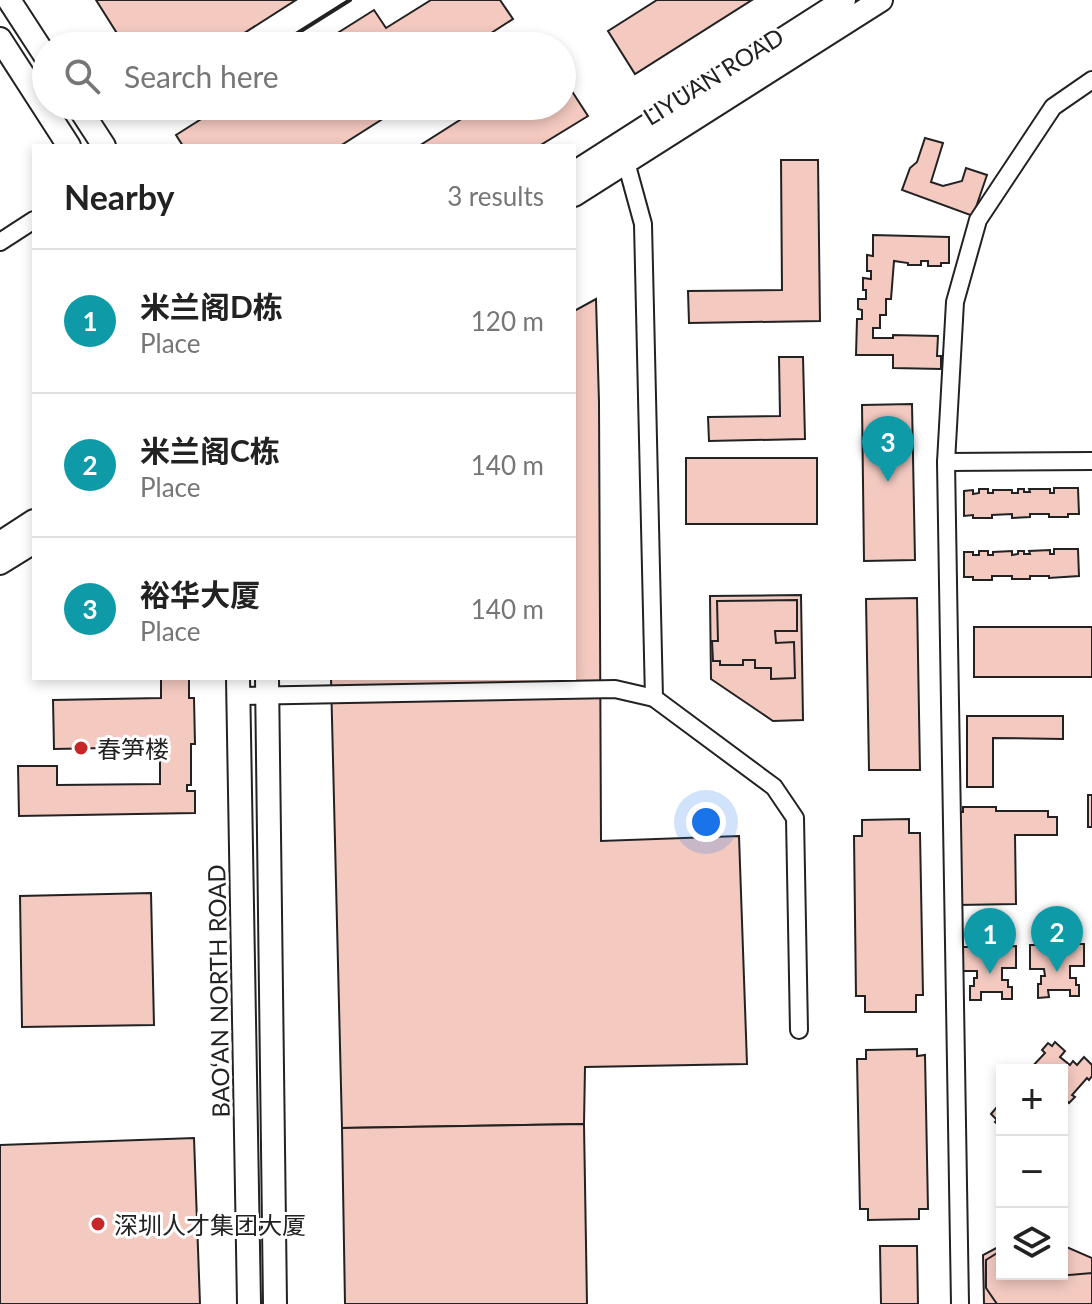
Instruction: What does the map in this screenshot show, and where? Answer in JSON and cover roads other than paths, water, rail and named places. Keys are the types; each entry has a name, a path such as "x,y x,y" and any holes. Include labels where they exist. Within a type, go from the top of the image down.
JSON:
{"street":[{"path":"9,0 32,35"},
{"name":"LIYUAN ROAD","path":"576,193 620,155 844,0"},
{"name":"LIYUAN ROAD","path":"576,172 620,155 881,0"},
{"path":"0,39 32,89"},
{"path":"960,1304 946,462 955,302 978,220 1053,107 1092,80"},
{"path":"52,120 68,144"},
{"path":"87,120 103,144"},
{"path":"620,155 643,224 654,698"},
{"path":"0,242 32,221"},
{"path":"946,462 1092,461"},
{"path":"0,543 32,522"},
{"path":"0,563 32,543"},
{"path":"267,686 275,1304"},
{"path":"238,687 615,689 654,698 774,787 795,818 799,1030"},
{"name":"BAO‘AN NORTH ROAD","path":"238,687 249,1304"}],"place":[{"name":"裕华大厦","path":"888,482"},
{"name":"春笋楼","path":"81,748"},
{"name":"米兰阁C栋","path":"1057,972"},
{"name":"米兰阁D栋","path":"990,974"},
{"name":"深圳人才集团大厦","path":"98,1224"}]}
